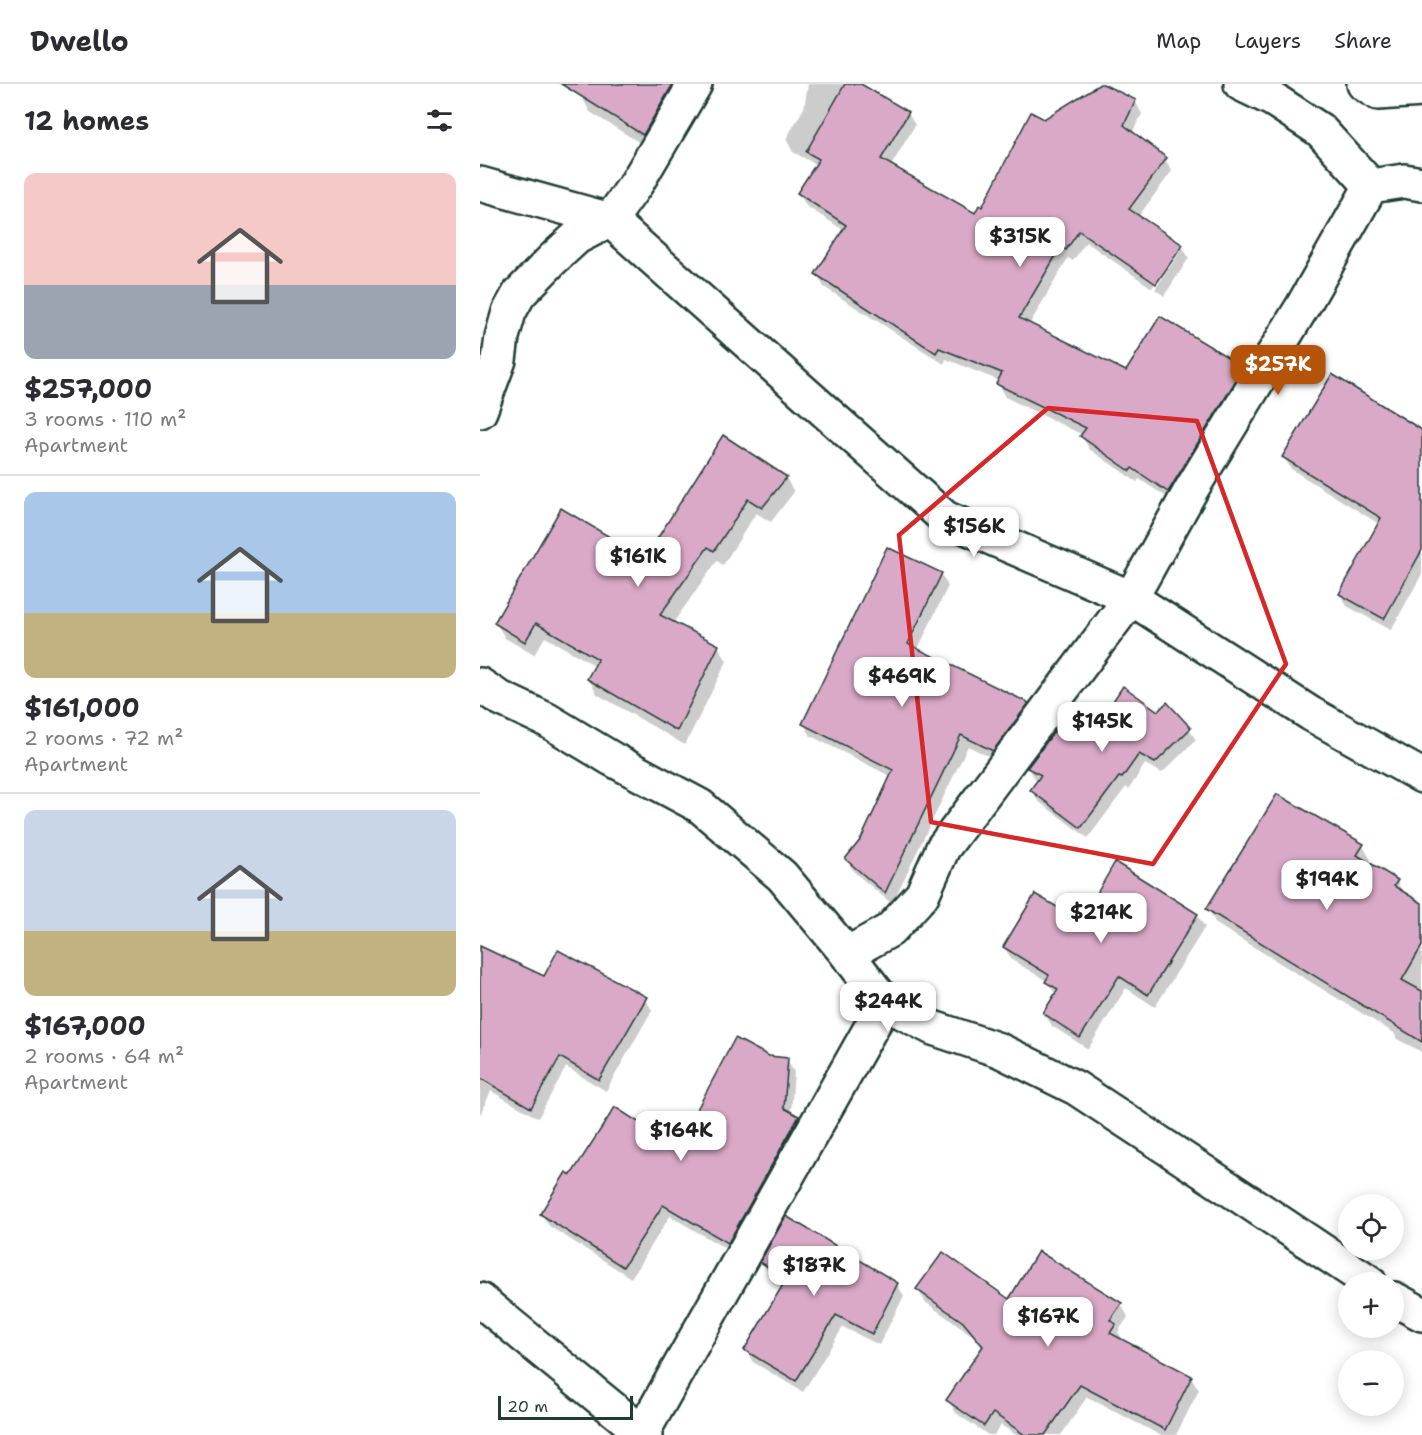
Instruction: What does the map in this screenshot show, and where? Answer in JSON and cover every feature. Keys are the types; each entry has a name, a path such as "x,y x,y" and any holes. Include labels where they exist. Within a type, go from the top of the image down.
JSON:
{"street":[{"path":"480,411 499,360 509,312 519,294 577,237 610,220 636,184 695,84"},
{"path":"1241,84 1274,100 1320,129 1371,186"},
{"path":"1364,84 1378,93 1422,90"},
{"path":"1371,186 1404,182 1422,184"},
{"path":"480,184 610,220 945,518 1131,598 1311,714 1422,776"},
{"path":"847,954 890,930 922,895 942,848 1131,598 1191,490 1304,304 1371,186"},
{"path":"480,685 498,697 547,720 612,759 700,806 782,876 885,1003 933,1028 999,1050 1076,1088 1354,1272"},
{"path":"480,1300 642,1435 885,1003"},
{"path":"1404,1304 1422,1314"}],"highlighted area":[{"path":"1048,408 1197,421 1286,664 1153,864 931,822 899,535"}],"building":[{"path":"561,84 673,84 643,135"},
{"path":"845,84 861,84 909,112 881,159 975,213 979,205 982,207 1031,112 1044,119 1100,84 1136,100 1124,125 1167,158 1129,209 1183,245 1156,284 1079,231 1066,250 1061,247 1019,318 1126,371 1160,316 1244,367 1168,492 1132,468 1130,471 1080,436 1086,428 996,384 1002,373 939,348 936,353 815,274 846,225 797,193 819,159 806,152"},
{"path":"1332,374 1422,430 1422,550 1384,619 1339,594 1381,518 1282,457"},
{"path":"723,435 787,477 762,508 748,499 714,551 708,547 660,615 719,645 677,731 587,679 598,659 536,623 525,642 494,623 561,508 645,558"},
{"path":"887,547 942,573 908,644 1029,703 993,751 961,735 885,893 845,859 861,839 893,770 802,724"},
{"path":"1123,686 1158,711 1167,702 1191,728 1155,763 1139,754 1081,828 1030,790 1041,775 1027,768 1063,720 1073,724 1079,716 1096,727"},
{"path":"1277,794 1364,844 1357,855 1398,880 1394,886 1422,903 1422,946 1402,980 1422,991 1422,1042 1206,909"},
{"path":"1115,862 1198,914 1148,995 1119,976 1080,1038 1043,1013 1058,989 1045,982 1049,975 1003,947 1035,894 1081,921"},
{"path":"480,946 544,976 558,950 647,997 599,1080 560,1057 531,1108 480,1078"},
{"path":"735,1038 769,1056 788,1058 784,1108 799,1116 728,1243 663,1205 623,1267 540,1214 566,1172 571,1175 615,1107 677,1147"},
{"path":"786,1216 898,1283 872,1334 836,1315 796,1381 744,1350 787,1278 760,1262"},
{"path":"1038,1251 1122,1303 1110,1320 1116,1324 1110,1333 1192,1376 1165,1430 1080,1385 1045,1435 1025,1435 993,1413 984,1426 946,1400 983,1346 963,1322 916,1289 943,1252 1009,1299"}]}
